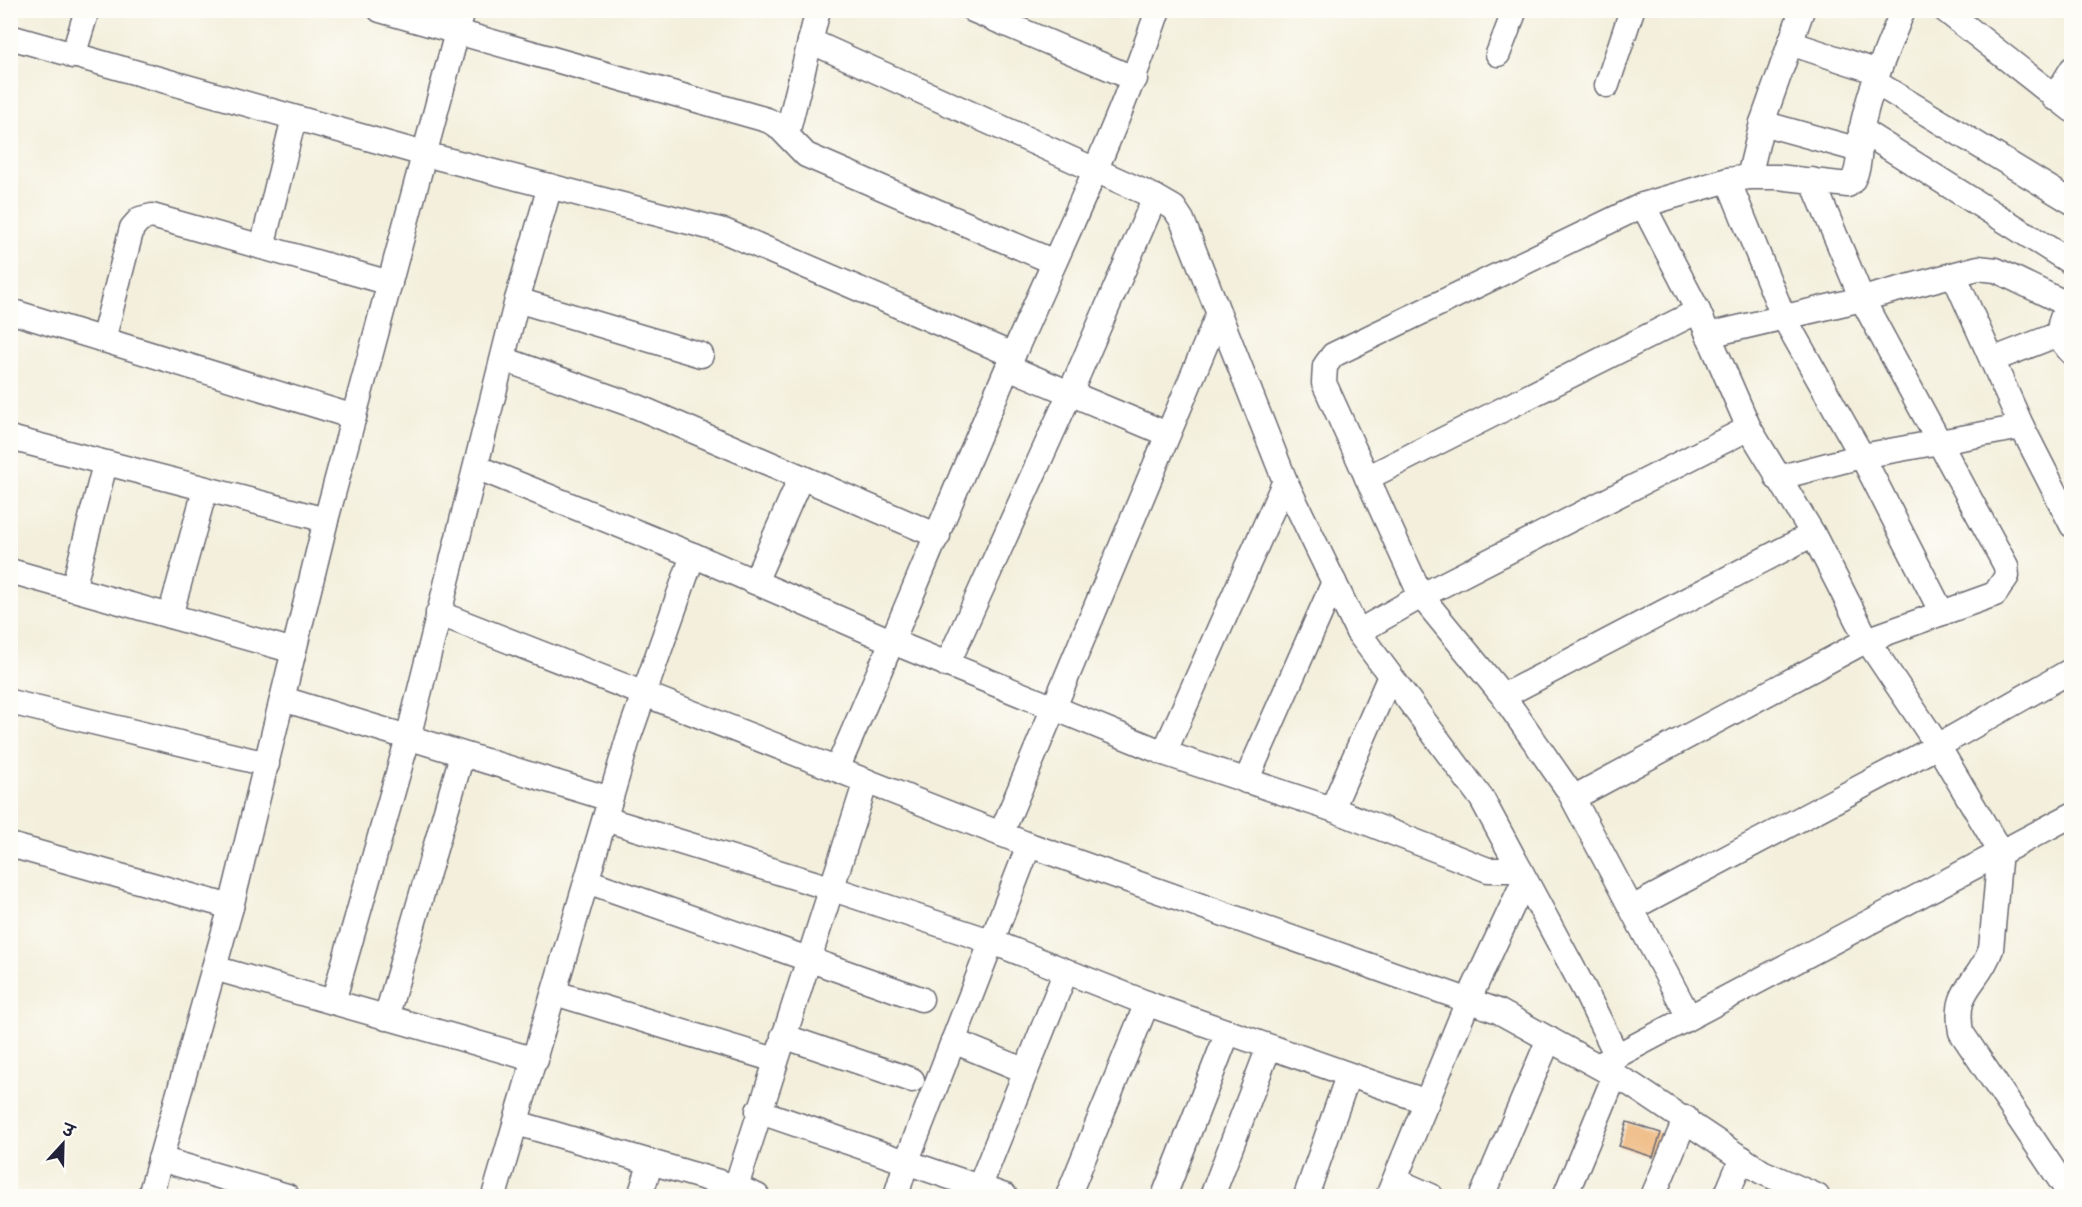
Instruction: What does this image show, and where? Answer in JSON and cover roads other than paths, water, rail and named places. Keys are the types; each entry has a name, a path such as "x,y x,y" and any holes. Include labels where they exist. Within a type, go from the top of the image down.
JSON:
{"street":[{"path":"73,56 87,10"},
{"path":"380,10 460,21 767,120 787,134 806,155 1054,262"},
{"path":"787,134 818,10"},
{"path":"973,10 1135,78"},
{"path":"837,769 1011,361 1096,171 1135,78 1158,10"},
{"path":"1498,54 1515,10"},
{"path":"1606,85 1632,10"},
{"path":"1802,10 1762,123 1739,178 1783,316 1862,456 1942,613"},
{"path":"1689,1017 1573,798 1503,696 1421,596 1324,383 1325,366 1333,355 1643,205 1739,178 1812,180 1848,185 1855,177 1860,140 1877,77 1903,10"},
{"path":"1945,10 2063,104 2072,69"},
{"path":"150,1197 231,907 326,520 460,21"},
{"path":"10,37 424,154 724,231 1011,361 1070,393 1167,434"},
{"path":"810,41 1155,197 1173,208 1182,220 1285,481 1358,632 1482,799 1584,989 1610,1065 1565,1197"},
{"path":"1790,43 1877,77 2072,202"},
{"path":"262,247 294,118"},
{"path":"1762,123 1860,140 2072,263"},
{"path":"1573,798 1867,640 1995,594 2007,576 2006,566 1862,299 1812,180"},
{"path":"333,1002 408,738 517,300 550,186"},
{"path":"946,665 1070,393 1155,197"},
{"path":"1643,205 1698,311 1749,428 1812,534 1867,640 1938,746 2000,851 1991,949 1986,962 1962,997 1958,1012 1961,1032 2067,1191"},
{"path":"103,340 132,228 140,219 152,216 390,283"},
{"path":"1708,334 1988,267 2071,304 2060,321 2065,343 1992,360"},
{"path":"1954,275 2022,427 2072,525"},
{"path":"517,300 701,355"},
{"path":"10,311 354,417"},
{"path":"1367,478 1698,311"},
{"path":"1001,834 1218,315"},
{"path":"503,359 638,406 938,536"},
{"path":"1777,478 1862,456 2022,427"},
{"path":"1358,632 1421,596 1749,428"},
{"path":"10,438 326,520"},
{"path":"73,589 105,464"},
{"path":"476,467 693,555 946,665 1164,753 1332,809 1488,870 1522,876"},
{"path":"755,582 801,477"},
{"path":"1164,753 1285,481"},
{"path":"170,616 205,490"},
{"path":"1503,696 1812,534"},
{"path":"494,1197 536,1060 607,809 644,694 693,555"},
{"path":"10,571 294,651"},
{"path":"1246,781 1334,582"},
{"path":"438,613 1029,845 1498,1011 1549,1039 1610,1065 1762,1172 1817,1197"},
{"path":"1632,908 1938,746 2072,670"},
{"path":"1332,809 1390,676"},
{"path":"283,699 462,755 830,888 990,941 1147,1003 1348,1076 1427,1102"},
{"path":"10,702 267,764"},
{"path":"386,1017 462,755"},
{"path":"517,1123 651,1162 742,1194 758,1111 866,782"},
{"path":"1610,1065 1689,1017 2072,815"},
{"path":"10,845 231,907"},
{"path":"896,1197 906,1163 1029,845"},
{"path":"1431,1197 1391,1188 1522,876"},
{"path":"587,881 808,957 921,999"},
{"path":"214,968 536,1060"},
{"path":"979,1188 1066,971"},
{"path":"555,993 775,1060"},
{"path":"1068,1197 1147,1003"},
{"path":"1164,1197 1228,1032"},
{"path":"783,1036 912,1080"},
{"path":"1482,1197 1549,1039"},
{"path":"953,1041 1026,1071"},
{"path":"1212,1197 1269,1047"},
{"path":"1306,1197 1348,1076"},
{"path":"758,1111 906,1163 950,1187 979,1188 1005,1197"},
{"path":"1653,1197 1686,1118"},
{"path":"1726,1197 1742,1158"},
{"path":"160,1159 285,1196"},
{"path":"640,1197 651,1162"}]}
